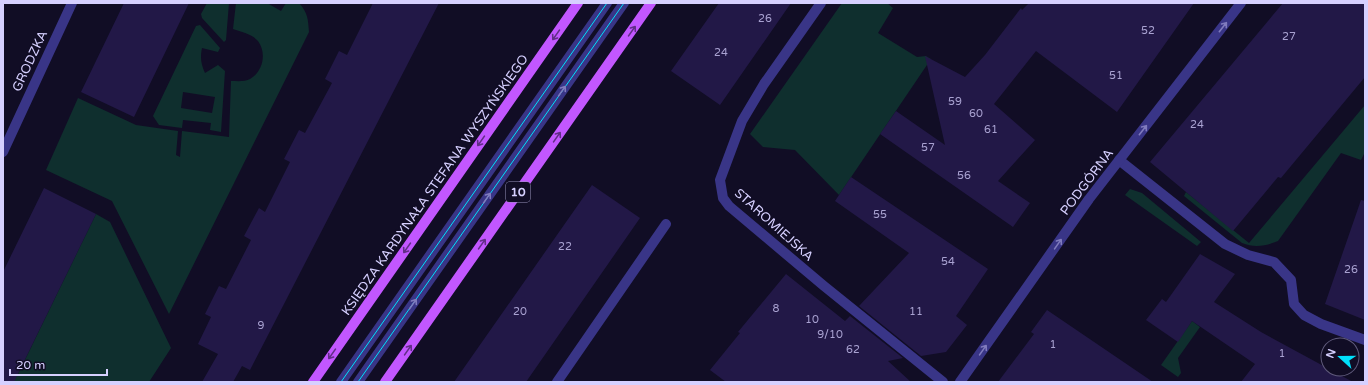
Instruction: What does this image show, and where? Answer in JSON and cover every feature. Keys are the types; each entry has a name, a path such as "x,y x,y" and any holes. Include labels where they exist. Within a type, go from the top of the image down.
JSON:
{"main road":[{"name":"KSIĘDZA KARDYNAŁA STEFANA WYSZYŃSKIEGO","path":"313,382 578,3"},
{"name":"10","path":"385,382 651,3"}],"street":[{"name":"GRODZKA","path":"3,152 72,3"},
{"path":"341,382 606,3"},
{"path":"358,382 624,3"},
{"name":"STAROMIEJSKA","path":"821,3 764,84 742,121 720,180 723,198 729,206 786,254 943,382"},
{"name":"PODGÓRNA","path":"960,382 1118,160 1242,3"},
{"path":"1118,160 1226,244 1248,255 1274,262 1291,280 1294,304 1304,315 1321,324 1365,340"},
{"path":"557,382 666,224"}],"green space":[{"path":"207,3 229,3 226,40 224,42 202,18 201,14"},
{"path":"236,3 267,3 281,11 286,3 299,3 307,16 309,32 169,314 112,201 46,170 78,98 136,125 178,131 176,155 180,157 182,131 229,137 231,81 246,81 254,76 261,67 263,56 261,46 256,39 233,29"},
{"path":"842,3 887,3 893,8 878,33 917,57 926,56 931,59 839,195 795,150 763,147 750,134"},
{"path":"200,25 220,48 218,52 202,48 201,58 205,73 218,65 225,71 221,132 210,130 211,123 183,120 182,128 159,125 153,116 196,26","holes":["183,92 215,97 212,113 181,108"]},
{"path":"1365,105 1365,152 1361,160 1341,153 1278,241 1260,246 1251,246 1242,243 1184,196 1186,192 1249,243"},
{"path":"1130,189 1142,193 1201,242 1197,246 1125,195"},
{"path":"96,214 110,222 171,348 149,382 3,382 3,367 18,374"},
{"path":"1192,321 1200,327 1178,358 1181,373 1178,377 1161,365"}],"building":[{"path":"124,3 189,3 134,117 81,92"},
{"path":"373,3 439,3 250,370 242,366 233,382 202,382 218,354 198,344 211,317 205,314 219,286 226,289 251,240 244,236 259,208 265,212 290,162 284,159 299,130 305,133 332,83 325,79 339,51 347,55"},
{"path":"719,3 791,3 720,105 671,71"},
{"path":"1029,3 1194,3 1117,112 1036,51 994,104 1035,140 998,181 1030,203 1013,227 880,134 896,111 945,145 925,56 965,77 985,55 1021,8 1022,10"},
{"path":"1283,3 1365,3 1365,77 1281,178 1278,177 1233,231 1150,162"},
{"path":"851,177 988,269 956,316 967,325 946,352 921,356 859,306 909,253 835,201"},
{"path":"592,185 640,218 526,382 454,382"},
{"path":"44,188 96,214 14,382 3,382 3,272"},
{"path":"1361,200 1365,201 1365,320 1325,304"},
{"path":"1200,254 1235,274 1214,302 1261,332 1320,364 1320,377 1344,377 1353,382 1241,382 1255,364 1192,321 1178,342 1146,320 1162,299 1166,302"},
{"path":"786,274 845,321 850,316 903,358 888,361 911,382 726,382 710,370 740,333 738,332"},
{"path":"1047,310 1153,382 998,382 1034,334 1031,332"}],"tram line":[{"path":"341,382 607,3"},
{"path":"358,382 624,3"}]}
